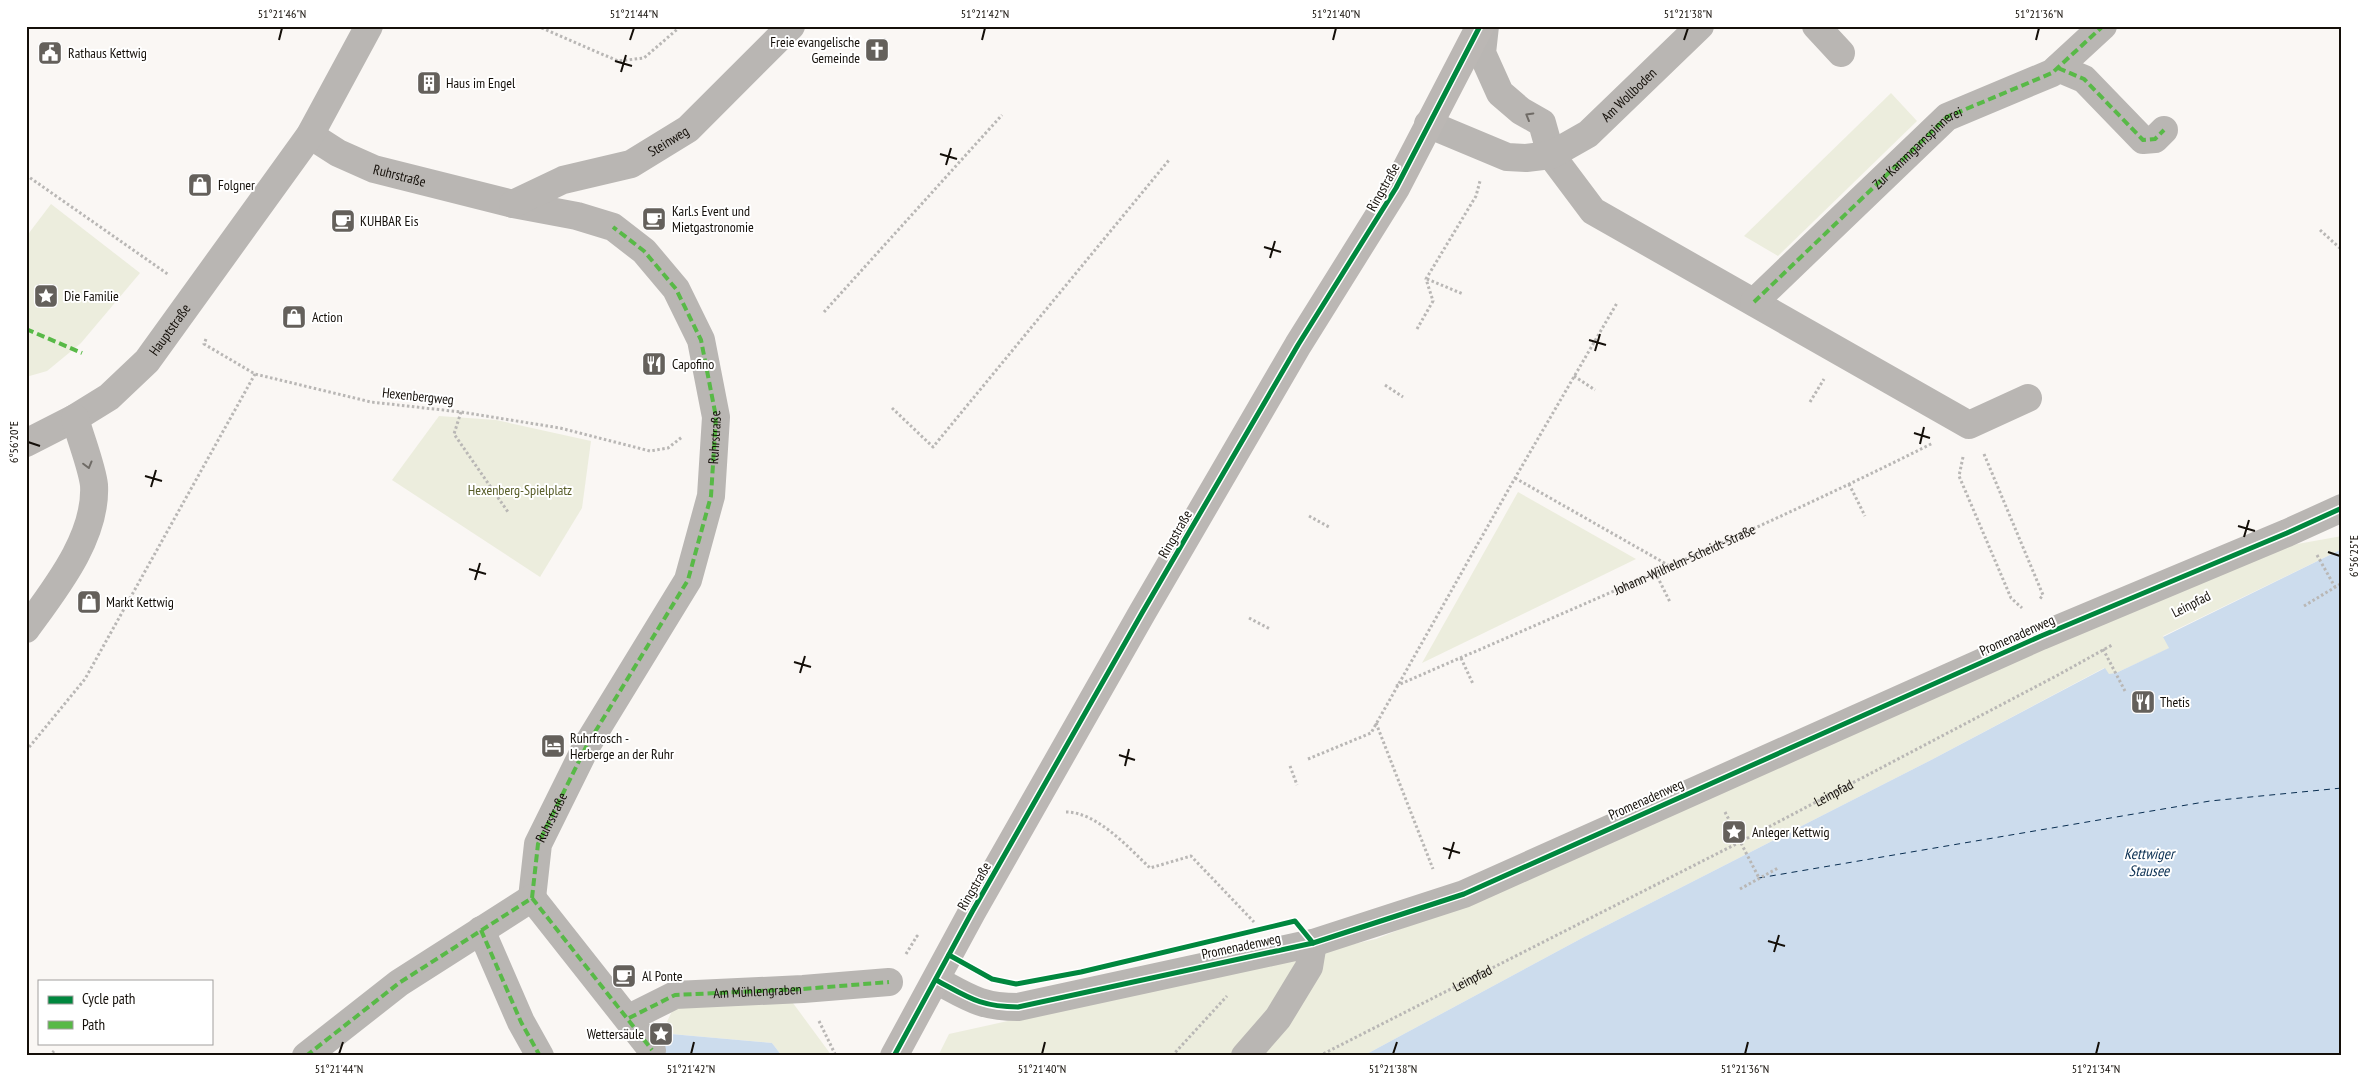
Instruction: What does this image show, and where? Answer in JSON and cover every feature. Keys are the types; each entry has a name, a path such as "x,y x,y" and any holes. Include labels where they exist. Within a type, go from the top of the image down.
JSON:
{"main road":[{"name":"Ringstraße","path":"894,1056 972,912 1298,345 1396,188 1480,26"}],"street":[{"name":"Hauptstraße","path":"26,443 38,431 75,418 109,397 147,362 310,135 369,26"},
{"name":"Steinweg","path":"513,204 563,180 631,164 688,129 791,26"},
{"path":"1485,26 1482,53 1500,93 1521,111 1542,123 1551,156 1593,212 1969,425 2028,398"},
{"name":"Am Wollboden","path":"1551,156 1588,134 1700,26"},
{"path":"1816,26 1842,53"},
{"name":"Zur Kammgarnspinnerei","path":"1754,302 1947,117 2044,77 2058,68 2103,26"},
{"path":"2058,68 2084,79 2144,140 2155,138 2164,130"},
{"path":"1428,124 1507,157 1551,156"},
{"name":"Ruhrstraße","path":"310,135 338,153 374,170 513,204 577,216 613,228 644,251 676,289 701,340 716,417 711,496 688,580 588,745 538,844 532,898"},
{"path":"26,629 63,578 89,525 94,485 75,418"},
{"name":"Promenadenweg","path":"936,980 981,1004 997,1007 1018,1007 1312,943 1464,894 2014,648 2342,508"},
{"path":"306,1056 399,983 532,898 629,1018 652,1050"},
{"path":"481,930 521,1022 540,1056"},
{"path":"1245,1056 1278,1018 1309,967 1312,943"},
{"name":"Am Mühlengraben","path":"629,1018 675,995 803,990 889,982"}],"path":[{"path":"537,26 618,61 644,58 681,26"},
{"path":"824,312 1002,114"},
{"path":"892,408 933,447 1169,160"},
{"path":"26,175 153,262 194,294"},
{"path":"1417,328 1433,301 1426,279 1476,196 1482,182 1473,179"},
{"path":"2320,230 2342,250"},
{"path":"1426,279 1463,294"},
{"path":"1308,759 1371,733 1396,686 1617,303"},
{"path":"26,751 85,678 255,374"},
{"path":"1574,376 1596,390"},
{"path":"1385,385 1403,397"},
{"path":"460,412 454,434 508,512"},
{"path":"1969,425 1990,466 2043,595 2033,607"},
{"path":"1959,476 2011,598 2028,613"},
{"path":"1515,478 1669,566"},
{"path":"1849,484 1865,516"},
{"path":"1308,516 1329,527"},
{"path":"2317,554 2335,587"},
{"path":"1655,572 1670,602"},
{"path":"2304,606 2342,583"},
{"path":"1250,618 1270,629"},
{"path":"2103,649 2125,691"},
{"path":"1461,658 1473,684"},
{"path":"1376,723 1432,864"},
{"path":"1290,766 1297,785"},
{"path":"1036,801 1064,812 1077,812 1113,833 1150,868 1191,856 1260,928"},
{"path":"1740,842 1758,878"},
{"path":"1740,889 1778,868"},
{"path":"50,1056 54,1052"}],"green space":[{"path":"1891,93 1917,121 1778,256 1744,236"},
{"path":"51,204 140,273 81,343 47,371 26,377 26,237"},
{"name":"Hexenberg-Spielplatz","path":"439,416 496,420 591,441 582,508 540,577 392,480"},
{"path":"1518,492 1636,559 1422,663"},
{"path":"2342,536 2342,549 2163,636 2170,648 2116,673 2109,675 2104,668 1933,759 1584,937 1363,1056 938,1056 949,1034 1376,939 1475,899 2274,548"},
{"path":"790,999 832,1056 782,1056 772,1043 671,1034 664,1040 664,1028 674,1007"}],"water":[{"name":"Kettwiger Stausee","path":"2342,549 2342,1056 1363,1056 1584,937 1933,759 2105,668 2109,674 2116,673 2169,648 2163,637"},
{"path":"671,1034 772,1043 782,1056 645,1056"}],"ferry route":[{"path":"1759,878 2210,801 2342,788"}],"marked path":[{"path":"1754,302 1947,117 2052,73 2103,26"},
{"path":"2058,68 2084,79 2143,140 2155,139 2164,130"},
{"path":"532,898 538,844 587,745 688,580 711,496 716,417 701,340 676,289 644,251 613,227"},
{"path":"26,329 82,353"},
{"path":"532,898 652,1050"},
{"path":"306,1056 399,983 532,898"},
{"path":"481,930 521,1022 540,1056"},
{"path":"629,1018 675,995 803,989 889,982"}],"cycle path":[{"path":"894,1056 972,912 1142,613 1298,345 1396,188 1480,26"},
{"path":"936,980 984,1003 1005,1007 1018,1007 1313,943 1464,894 2041,636 2342,508"},
{"path":"949,955 992,979 1016,984 1081,972 1295,921 1313,943"}],"place":[{"name":"Freie evangelische Gemeinde","path":"877,50"},
{"name":"Rathaus Kettwig","path":"50,53"},
{"name":"Haus im Engel","path":"429,83"},
{"name":"Folgner","path":"200,185"},
{"name":"Karl.s Event und Mietgastronomie","path":"654,219"},
{"name":"KUHBAR Eis","path":"343,221"},
{"name":"Die Familie","path":"46,296"},
{"name":"Action","path":"294,317"},
{"name":"Capofino","path":"654,364"},
{"name":"Markt Kettwig","path":"89,602"},
{"name":"Thetis","path":"2143,702"},
{"name":"Ruhrfrosch - Herberge an der Ruhr","path":"553,746"},
{"name":"Anleger Kettwig","path":"1734,832"},
{"name":"Al Ponte","path":"624,976"},
{"name":"Wettersäule","path":"661,1034"}]}
